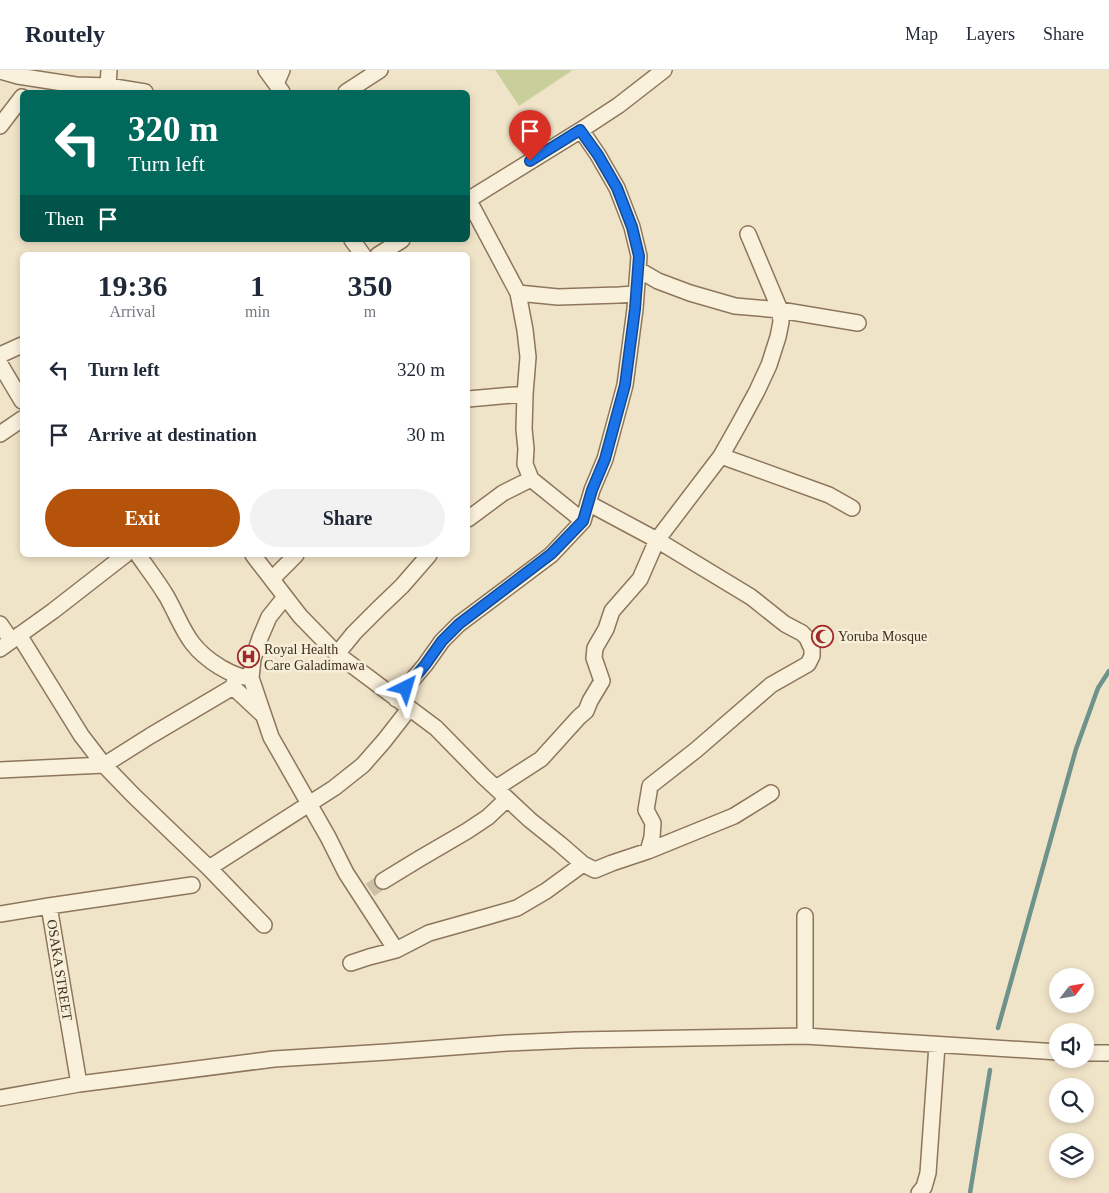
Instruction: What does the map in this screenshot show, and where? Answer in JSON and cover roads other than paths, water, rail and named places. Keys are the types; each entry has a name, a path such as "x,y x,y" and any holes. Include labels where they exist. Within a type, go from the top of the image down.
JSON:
{"street":[{"path":"108,86 109,70"},
{"path":"266,70 279,88"},
{"path":"279,88 282,70"},
{"path":"349,90 380,70"},
{"path":"470,198 619,105 664,70"},
{"path":"0,71 18,76 76,85 108,86 133,90"},
{"path":"28,90 37,79"},
{"path":"0,126 20,100"},
{"path":"396,699 425,665 442,641 459,624 551,554 583,521 605,459 625,385 639,270 639,256 632,227 617,188 598,155 580,130"},
{"path":"470,203 518,293 528,357 524,429 525,464 531,479 583,521"},
{"path":"496,788 541,759 586,711 602,681 594,658 595,648 606,630 612,611 640,579 656,540 721,456 757,391 769,365 781,322 780,310 748,234"},
{"path":"383,252 399,242"},
{"path":"639,270 658,281 714,301 735,306 780,310 858,322"},
{"path":"518,293 558,297 636,294"},
{"path":"0,355 20,346"},
{"path":"0,364 20,398"},
{"path":"470,399 525,394"},
{"path":"0,434 20,420"},
{"path":"721,456 829,495 852,508"},
{"path":"470,518 503,493 531,479"},
{"path":"588,504 656,540 751,598 785,624 802,633 812,648 812,656 808,664 771,685 696,750 650,786 646,810 653,823 652,837 648,850"},
{"path":"10,641 53,611 106,561 119,557"},
{"path":"139,557 167,598 189,640 202,655 234,682 263,715"},
{"path":"255,557 306,623 338,654 436,728 530,820 583,864 595,870 734,816 770,793"},
{"path":"272,579 294,557"},
{"path":"338,654 354,633 402,586 427,557"},
{"path":"285,597 268,617 253,659 251,678 271,737 346,873 366,892 396,950"},
{"path":"0,624 10,641 104,765 264,925"},
{"path":"0,770 104,765 234,682 251,678"},
{"path":"209,868 334,788 363,764 409,709"},
{"path":"383,882 488,817 507,799"},
{"path":"351,962 396,950 429,933 517,908 546,891 583,864"},
{"path":"49,906 192,885"},
{"name":"OSAKA STREET","path":"0,914 49,906 79,1084"},
{"path":"805,916 805,1036"},
{"path":"0,1098 79,1084 274,1059 507,1042 805,1036 1049,1052"},
{"path":"919,1193 924,1186 928,1174 937,1045"},
{"path":"1094,1053 1109,1053"}],"waterway":[{"path":"998,1028 1076,749 1098,688 1109,671"},
{"path":"970,1193 990,1070"}],"tunnel":[{"path":"370,890 383,881"}],"place":[{"name":"Yoruba Mosque","path":"822,636"},
{"name":"Royal Health Care Galadimawa","path":"248,657"}]}
